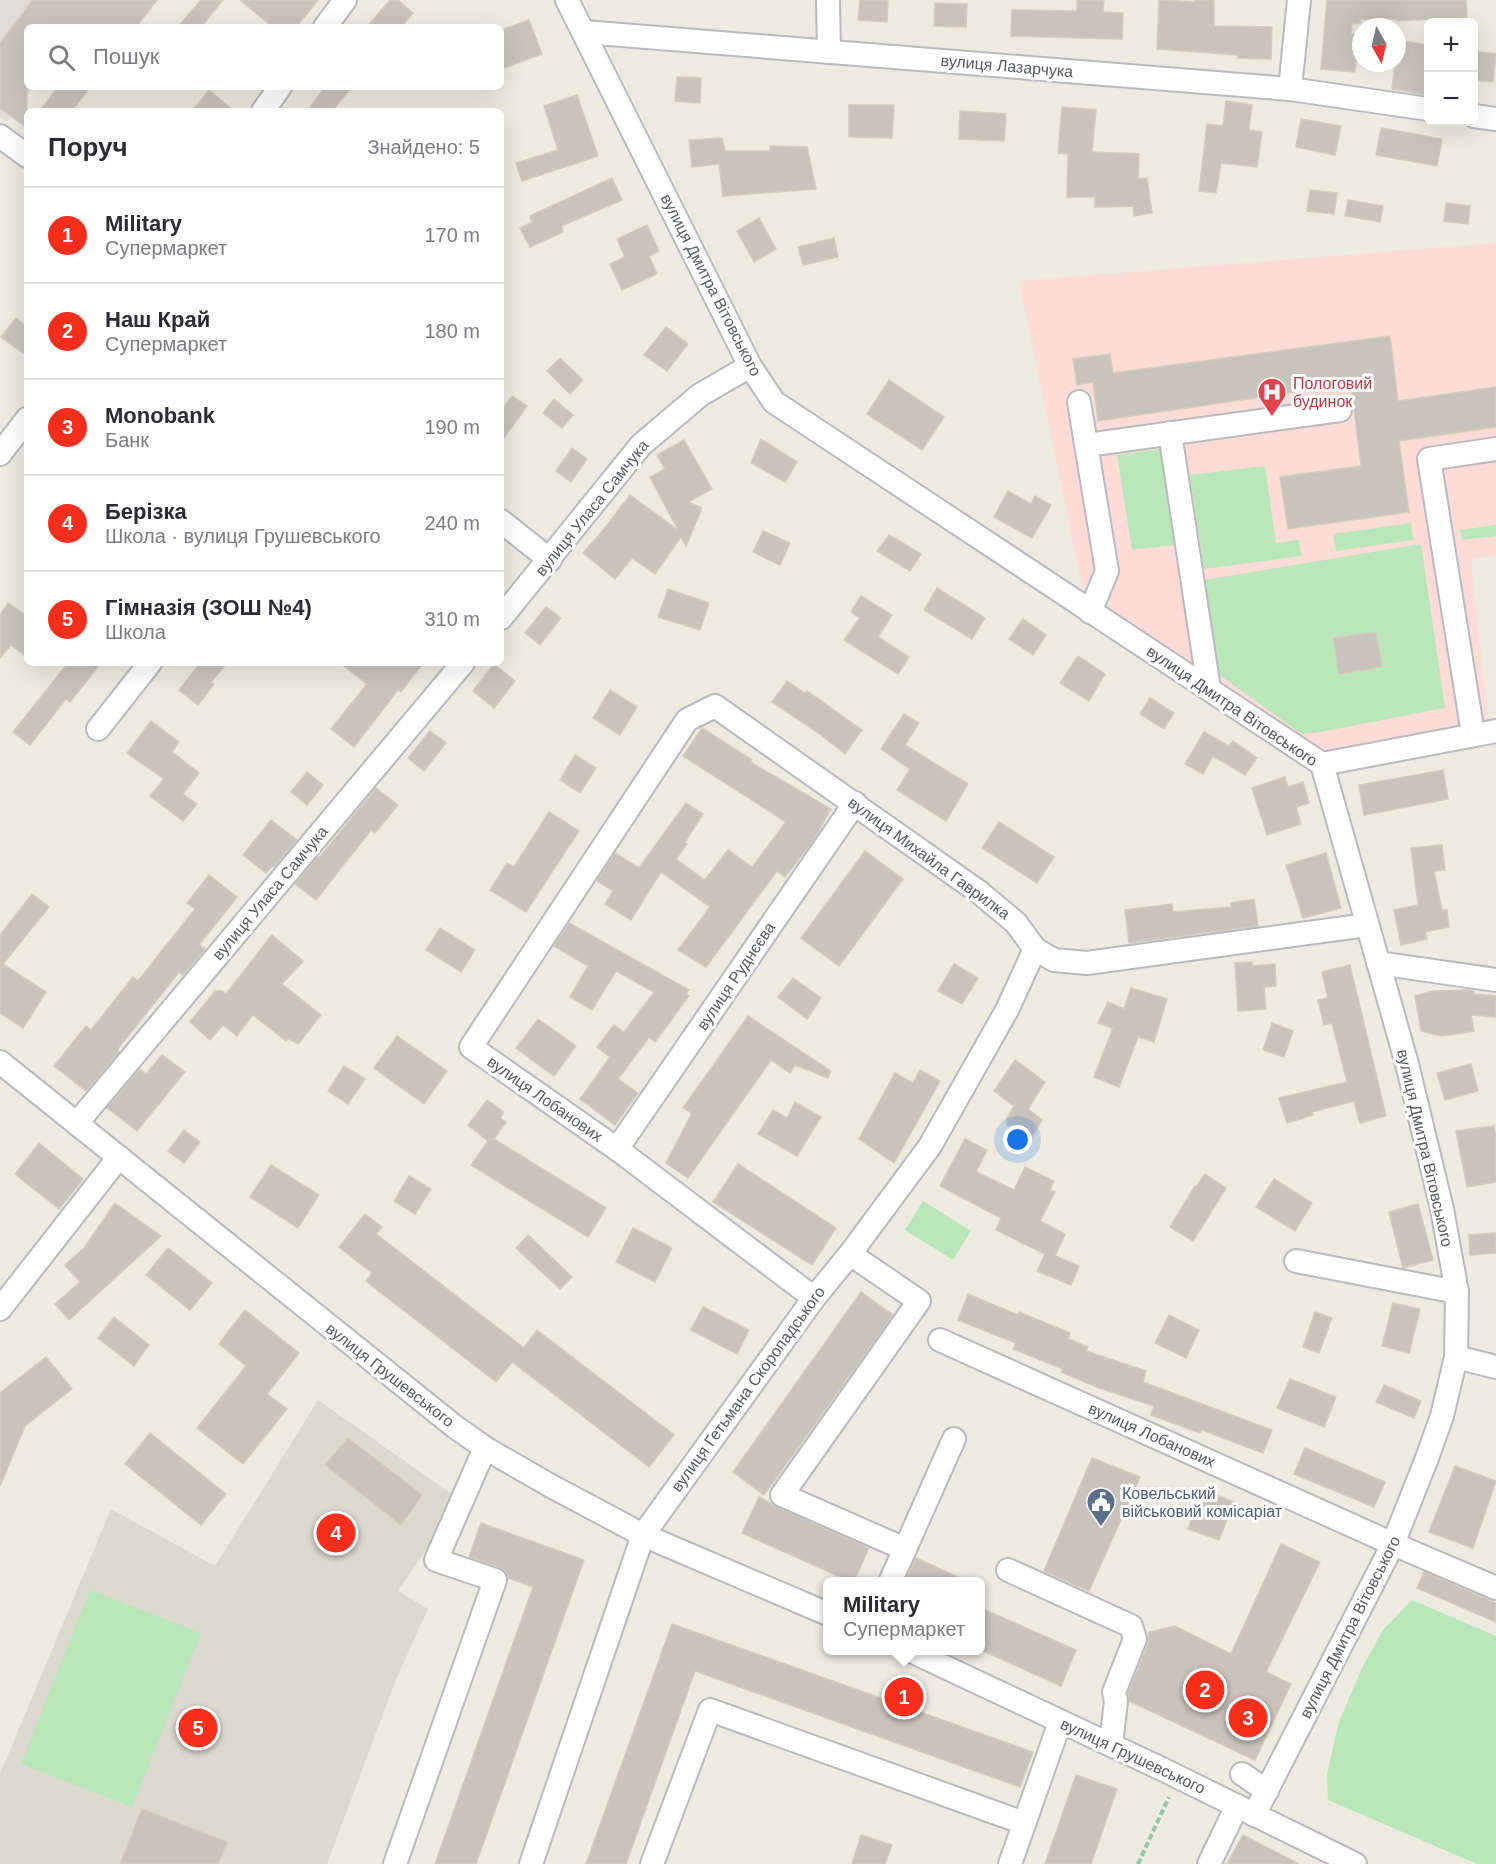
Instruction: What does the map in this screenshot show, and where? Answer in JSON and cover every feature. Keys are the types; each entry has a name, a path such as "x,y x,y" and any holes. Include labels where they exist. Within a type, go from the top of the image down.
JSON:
{"street":[{"path":"327,24 345,0"},
{"name":"вулиця Дмитра Вітовського","path":"567,0 750,366 774,402 1322,764 1407,1064 1442,1209 1457,1292 1456,1357 1442,1416 1428,1458 1393,1545 1267,1791 1246,1810 1209,1864"},
{"path":"828,0 829,52"},
{"path":"1290,89 1299,0"},
{"name":"вулиця Лазарчука","path":"584,32 1290,89 1424,108"},
{"path":"265,108 278,90"},
{"path":"1478,117 1496,119"},
{"path":"0,136 24,154"},
{"name":"вулиця Уласа Самчука","path":"504,614 640,445 700,395 750,366"},
{"path":"1079,402 1107,571 1090,612"},
{"path":"1087,446 1340,410"},
{"path":"0,453 24,423"},
{"path":"1170,433 1209,689"},
{"path":"1473,734 1429,459 1496,449"},
{"path":"504,522 550,560"},
{"path":"98,729 148,666"},
{"name":"вулиця Уласа Самчука","path":"77,1123 460,666"},
{"name":"вулиця Михайла Гаврилка","path":"715,706 979,892 1016,923 1035,949"},
{"name":"вулиця Лобанових","path":"715,706 687,720 471,1047 617,1149 814,1298"},
{"path":"1322,764 1496,731"},
{"name":"вулиця Руднєєва","path":"617,1149 855,803"},
{"path":"1035,949 1054,960 1087,963 1367,925"},
{"name":"вулиця Гетьмана Скоропадського","path":"531,1864 643,1535 814,1298 850,1254 930,1146 1007,1010 1035,949"},
{"path":"1378,963 1496,980"},
{"name":"вулиця Грушевського","path":"0,1062 445,1419 485,1448 643,1535 823,1612"},
{"path":"0,1309 119,1157"},
{"path":"850,1254 919,1301 782,1495 905,1549"},
{"path":"1296,1261 1457,1292"},
{"name":"вулиця Лобанових","path":"940,1340 1393,1545 1496,1588"},
{"path":"1456,1357 1496,1367"},
{"path":"892,1577 954,1439"},
{"path":"395,1864 495,1580 436,1560 485,1448"},
{"path":"1008,1570 1131,1626 1135,1639 1114,1692 1116,1701 1111,1744"},
{"name":"вулиця Грушевського","path":"919,1655 1111,1744 1355,1864"},
{"path":"652,1864 710,1710 1024,1823"},
{"path":"1010,1864 1060,1722"},
{"path":"1242,1773 1267,1791"}],"path":[{"path":"1138,1864 1178,1777"}],"shaded area":[{"path":"0,0 99,0 35,24 24,24 24,90 32,90 7,122 0,117"},
{"name":"Пологовий будинок","path":"1496,243 1496,555 1471,559 1488,721 1324,755 1084,596 1019,281"},
{"path":"318,1400 460,1500 398,1591 428,1609 395,1682 327,1864 0,1864 0,1774 111,1509 215,1566"}],"green space":[{"path":"1161,449 1176,545 1132,550 1117,455"},
{"path":"1265,466 1276,543 1299,540 1301,556 1204,569 1190,475"},
{"path":"1411,523 1413,540 1336,551 1333,534"},
{"path":"1496,525 1496,536 1462,540 1460,530"},
{"path":"1421,544 1445,708 1302,734 1215,672 1204,580"},
{"path":"923,1201 971,1231 953,1260 905,1230"},
{"path":"90,1590 201,1633 132,1807 21,1764"},
{"path":"1412,1600 1496,1636 1496,1864 1477,1864 1328,1800 1327,1774 1339,1722 1362,1668 1383,1630"}],"building":[{"path":"33,0 157,0 138,24 24,24 24,90 27,90 27,108 24,108 24,126 0,108 0,43"},
{"path":"201,0 223,0 203,24 181,24"},
{"path":"240,0 318,0 298,24 269,24"},
{"path":"390,0 398,0 413,13 404,24 370,24"},
{"path":"860,0 888,0 887,22 858,20"},
{"path":"1077,0 1104,0 1103,12 1123,13 1122,39 1011,36 1012,10 1077,11"},
{"path":"1159,0 1194,2 1194,0 1214,0 1214,26 1272,27 1271,59 1238,58 1238,55 1157,49"},
{"path":"1327,0 1466,0 1467,17 1406,20 1406,18 1352,18 1352,72 1321,69"},
{"path":"935,3 967,4 966,27 934,26"},
{"path":"529,20 542,54 504,68 504,29"},
{"path":"1406,41 1424,44 1424,94 1392,89 1394,72 1406,72"},
{"path":"1478,52 1496,54 1493,82 1478,80"},
{"path":"677,77 701,78 700,103 675,101"},
{"path":"56,90 88,90 74,108 42,108"},
{"path":"209,90 230,108 194,108"},
{"path":"323,90 350,90 334,108 309,108"},
{"path":"577,95 598,156 522,181 516,163 558,150 544,106"},
{"path":"1226,101 1252,105 1249,130 1262,132 1257,167 1221,163 1216,193 1199,191 1207,124 1223,126"},
{"path":"849,105 894,105 892,138 849,137"},
{"path":"1062,107 1096,110 1092,152 1139,154 1138,179 1147,178 1152,213 1134,216 1133,206 1095,207 1095,197 1067,197 1068,154 1058,153"},
{"path":"960,111 1006,114 1004,141 959,139"},
{"path":"1301,119 1341,126 1335,155 1296,147"},
{"path":"1381,128 1442,139 1437,166 1376,155"},
{"path":"722,138 725,151 770,151 770,146 807,147 816,189 723,196 719,164 692,167 689,140"},
{"path":"612,178 622,200 561,226 563,232 530,247 520,228 532,222 530,216"},
{"path":"1310,190 1337,193 1334,214 1307,211"},
{"path":"1348,200 1383,206 1380,222 1345,216"},
{"path":"1446,203 1470,206 1468,224 1444,221"},
{"path":"759,218 776,249 754,262 737,231"},
{"path":"647,225 659,251 649,256 657,274 622,290 610,264 625,257 617,239"},
{"path":"834,238 838,257 803,265 798,247"},
{"path":"16,318 24,325 24,354 1,337"},
{"path":"666,327 688,344 667,371 644,355"},
{"path":"1390,336 1398,401 1496,387 1496,427 1399,441 1409,512 1288,529 1280,477 1361,466 1351,384 1098,421 1093,382 1077,385 1073,359 1110,354 1113,373"},
{"path":"560,358 583,380 570,394 547,371"},
{"path":"889,380 944,417 922,450 867,414"},
{"path":"512,396 527,406 504,438 504,407"},
{"path":"554,399 573,415 562,428 543,413"},
{"path":"761,439 797,462 785,482 751,463"},
{"path":"684,440 712,489 688,502 702,508 686,546 681,537 655,574 632,558 615,579 583,553 630,495 678,530 650,477 665,469 657,455"},
{"path":"572,448 587,459 571,482 556,471"},
{"path":"1008,491 1031,504 1035,496 1051,505 1032,538 994,517"},
{"path":"763,531 790,543 780,565 753,552"},
{"path":"889,535 921,554 910,571 877,551"},
{"path":"937,588 985,618 972,639 924,610"},
{"path":"668,589 709,603 700,630 658,617"},
{"path":"861,596 892,615 878,637 909,657 898,674 844,640 860,618 851,612"},
{"path":"8,603 24,614 24,655 11,645 0,658 0,615"},
{"path":"546,607 561,618 540,645 525,633"},
{"path":"1023,619 1046,635 1033,655 1009,639"},
{"path":"1376,632 1382,667 1339,674 1333,638"},
{"path":"1078,656 1105,674 1089,701 1060,683"},
{"path":"66,666 99,666 70,702 66,699 30,745 13,732"},
{"path":"198,666 224,666 211,682 214,684 198,705 179,690"},
{"path":"344,666 421,666 401,692 398,690 354,747 331,729 367,684"},
{"path":"492,666 496,666 515,681 494,708 473,691"},
{"path":"787,681 805,693 807,691 862,730 845,754 772,702"},
{"path":"610,690 637,707 620,735 593,718"},
{"path":"1150,698 1174,713 1164,729 1140,714"},
{"path":"904,714 919,723 905,745 968,784 946,821 897,790 910,769 881,749"},
{"path":"151,721 179,742 172,752 199,773 183,794 197,804 183,821 150,796 164,779 127,753"},
{"path":"702,728 752,760 750,762 831,809 813,841 785,877 777,871 706,967 678,950 710,907 661,872 631,920 605,904 613,891 597,881 615,853 639,868 686,803 703,814 676,859 705,880 728,850 752,867 786,822 683,756"},
{"path":"430,731 446,743 424,771 408,758"},
{"path":"1204,732 1229,746 1233,741 1257,758 1245,775 1213,756 1203,774 1185,764"},
{"path":"575,755 596,768 580,793 560,780"},
{"path":"1443,770 1448,799 1364,815 1359,785"},
{"path":"307,772 323,785 307,805 291,792"},
{"path":"1285,777 1288,787 1303,782 1309,803 1296,807 1301,824 1267,835 1252,788"},
{"path":"376,788 398,805 375,833 371,830 316,900 295,884"},
{"path":"549,812 579,831 526,912 490,890 507,863 514,867"},
{"path":"271,820 297,840 266,873 243,855"},
{"path":"999,822 1054,857 1037,883 982,848"},
{"path":"1442,845 1445,870 1434,871 1442,910 1447,910 1449,927 1425,932 1427,939 1401,945 1394,910 1418,905 1411,848"},
{"path":"865,851 903,879 839,966 801,938"},
{"path":"1326,853 1341,908 1303,918 1286,865"},
{"path":"209,875 237,897 199,945 205,949 183,975 179,972 117,1050 119,1052 86,1091 54,1066 86,1026 91,1030 133,977 138,981 195,909 187,903"},
{"path":"32,894 49,907 3,964 46,992 23,1028 0,1013 0,935"},
{"path":"1254,899 1258,926 1129,943 1125,910 1172,904 1173,912 1231,907 1231,903"},
{"path":"569,923 689,990 686,994 689,996 655,1042 649,1037 618,1079 638,1093 615,1125 580,1099 610,1057 597,1047 614,1025 624,1032 654,992 616,971 592,1010 570,997 588,966 554,946"},
{"path":"440,928 475,950 461,972 426,950"},
{"path":"272,935 303,961 282,984 321,1015 298,1044 288,1038 286,1041 253,1015 237,1036 223,1025 210,1040 190,1022 215,991 222,991 226,994"},
{"path":"1252,962 1252,966 1275,964 1276,986 1264,987 1266,1009 1238,1011 1235,963"},
{"path":"954,964 978,978 962,1004 938,991"},
{"path":"1350,965 1386,1116 1360,1123 1354,1101 1312,1112 1313,1115 1287,1123 1279,1098 1347,1082 1332,1023 1324,1025 1318,1000 1328,998 1322,972"},
{"path":"793,978 821,998 807,1019 778,997"},
{"path":"1131,988 1167,999 1154,1042 1138,1037 1119,1087 1094,1077 1113,1028 1098,1023 1108,1002 1124,1009"},
{"path":"1433,991 1474,991 1474,994 1496,996 1496,1017 1471,1015 1474,1031 1441,1036 1421,1031 1415,996"},
{"path":"748,1016 831,1071 828,1078 795,1065 790,1073 771,1060 688,1178 666,1163 692,1113 683,1108"},
{"path":"538,1019 576,1046 554,1076 516,1048"},
{"path":"1272,1023 1293,1031 1284,1057 1263,1050"},
{"path":"397,1036 447,1071 424,1104 374,1068"},
{"path":"162,1055 185,1072 137,1131 107,1108 140,1069 146,1074"},
{"path":"1015,1060 1045,1082 1028,1109 1042,1120 1030,1140 1007,1125 1007,1118 1014,1106 994,1091"},
{"path":"1471,1064 1478,1091 1445,1100 1437,1073"},
{"path":"344,1066 365,1079 348,1104 328,1091"},
{"path":"920,1070 940,1081 894,1163 859,1139 895,1073 913,1083"},
{"path":"487,1100 504,1112 500,1118 506,1122 494,1139 606,1208 588,1237 471,1165 488,1141 468,1125"},
{"path":"795,1102 821,1117 797,1156 758,1134 773,1110 787,1118"},
{"path":"1494,1126 1496,1182 1467,1187 1456,1131"},
{"path":"184,1130 200,1142 184,1163 168,1151"},
{"path":"965,1139 987,1150 976,1172 1014,1190 1025,1167 1054,1181 1050,1190 1055,1192 1040,1221 1065,1234 1055,1256 1079,1266 1071,1285 1037,1271 1045,1254 996,1230 1001,1218 940,1186"},
{"path":"39,1143 83,1179 59,1209 15,1174"},
{"path":"738,1164 836,1228 812,1265 713,1202"},
{"path":"271,1165 319,1195 298,1228 250,1197"},
{"path":"1205,1174 1226,1188 1193,1241 1170,1227"},
{"path":"409,1176 431,1189 415,1214 394,1201"},
{"path":"1274,1179 1312,1203 1295,1231 1256,1207"},
{"path":"115,1203 161,1236 69,1320 55,1304 80,1282 65,1265 84,1248"},
{"path":"1418,1204 1433,1260 1403,1268 1389,1212"},
{"path":"365,1214 382,1227 376,1234 524,1348 537,1330 674,1435 649,1467 512,1362 496,1382 366,1281 372,1273 339,1247"},
{"path":"633,1228 672,1248 655,1282 616,1262"},
{"path":"1496,1233 1496,1253 1470,1255 1469,1235"},
{"path":"528,1235 572,1277 560,1289 516,1248"},
{"path":"168,1248 212,1283 190,1310 146,1275"},
{"path":"861,1292 893,1315 764,1495 733,1472"},
{"path":"968,1294 1070,1333 1068,1339 1088,1347 1086,1351 1146,1371 1143,1382 1272,1430 1263,1453 1202,1430 1200,1433 1151,1415 1154,1406 1099,1388 1061,1372 1063,1369 1013,1349 1016,1343 958,1320"},
{"path":"1393,1303 1420,1309 1409,1353 1382,1346"},
{"path":"703,1307 749,1330 737,1354 691,1330"},
{"path":"245,1310 299,1353 267,1394 287,1409 243,1464 197,1428 246,1366 219,1344"},
{"path":"1315,1312 1332,1318 1319,1353 1303,1347"},
{"path":"1169,1315 1199,1330 1186,1358 1155,1343"},
{"path":"114,1317 149,1345 134,1366 98,1338"},
{"path":"46,1357 72,1389 25,1426 0,1486 0,1393"},
{"path":"1290,1379 1336,1397 1324,1427 1277,1408"},
{"path":"1384,1385 1421,1401 1414,1418 1376,1402"},
{"path":"150,1433 226,1494 201,1525 125,1464"},
{"path":"348,1438 422,1495 401,1525 325,1465"},
{"path":"1305,1448 1385,1482 1374,1507 1294,1474"},
{"path":"1092,1458 1140,1477 1089,1591 1044,1571"},
{"path":"1455,1466 1496,1481 1473,1548 1429,1532"},
{"path":"1203,1490 1234,1502 1219,1540 1188,1529"},
{"path":"759,1497 869,1548 856,1577 840,1577 742,1533"},
{"path":"481,1523 584,1560 476,1864 435,1864 533,1587 508,1578 506,1572 499,1567 469,1557"},
{"path":"1281,1544 1320,1562 1266,1672 1291,1684 1255,1760 1129,1701 1128,1693 1148,1644 1149,1632 1175,1626 1231,1654"},
{"path":"916,1558 958,1577 907,1577"},
{"path":"1424,1572 1496,1603 1496,1622 1417,1588"},
{"path":"985,1610 1076,1650 1061,1686 985,1652"},
{"path":"672,1624 1033,1752 1020,1787 695,1671 626,1864 586,1864"},
{"path":"1076,1775 1117,1789 1091,1864 1045,1864"},
{"path":"142,1809 227,1842 218,1864 120,1864"},
{"path":"861,1835 892,1845 885,1864 852,1864"},
{"path":"1243,1835 1299,1864 1227,1864"}],"place":[{"name":"Пологовий будинок","path":"1272,418"},
{"name":"Ковельський військовий комісаріат","path":"1101,1528"},
{"name":"Берізка","path":"336,1533"},
{"name":"Наш Край","path":"1205,1690"},
{"name":"Military","path":"904,1697"},
{"name":"Monobank","path":"1248,1718"},
{"name":"Гімназія (ЗОШ №4)","path":"198,1728"}]}
